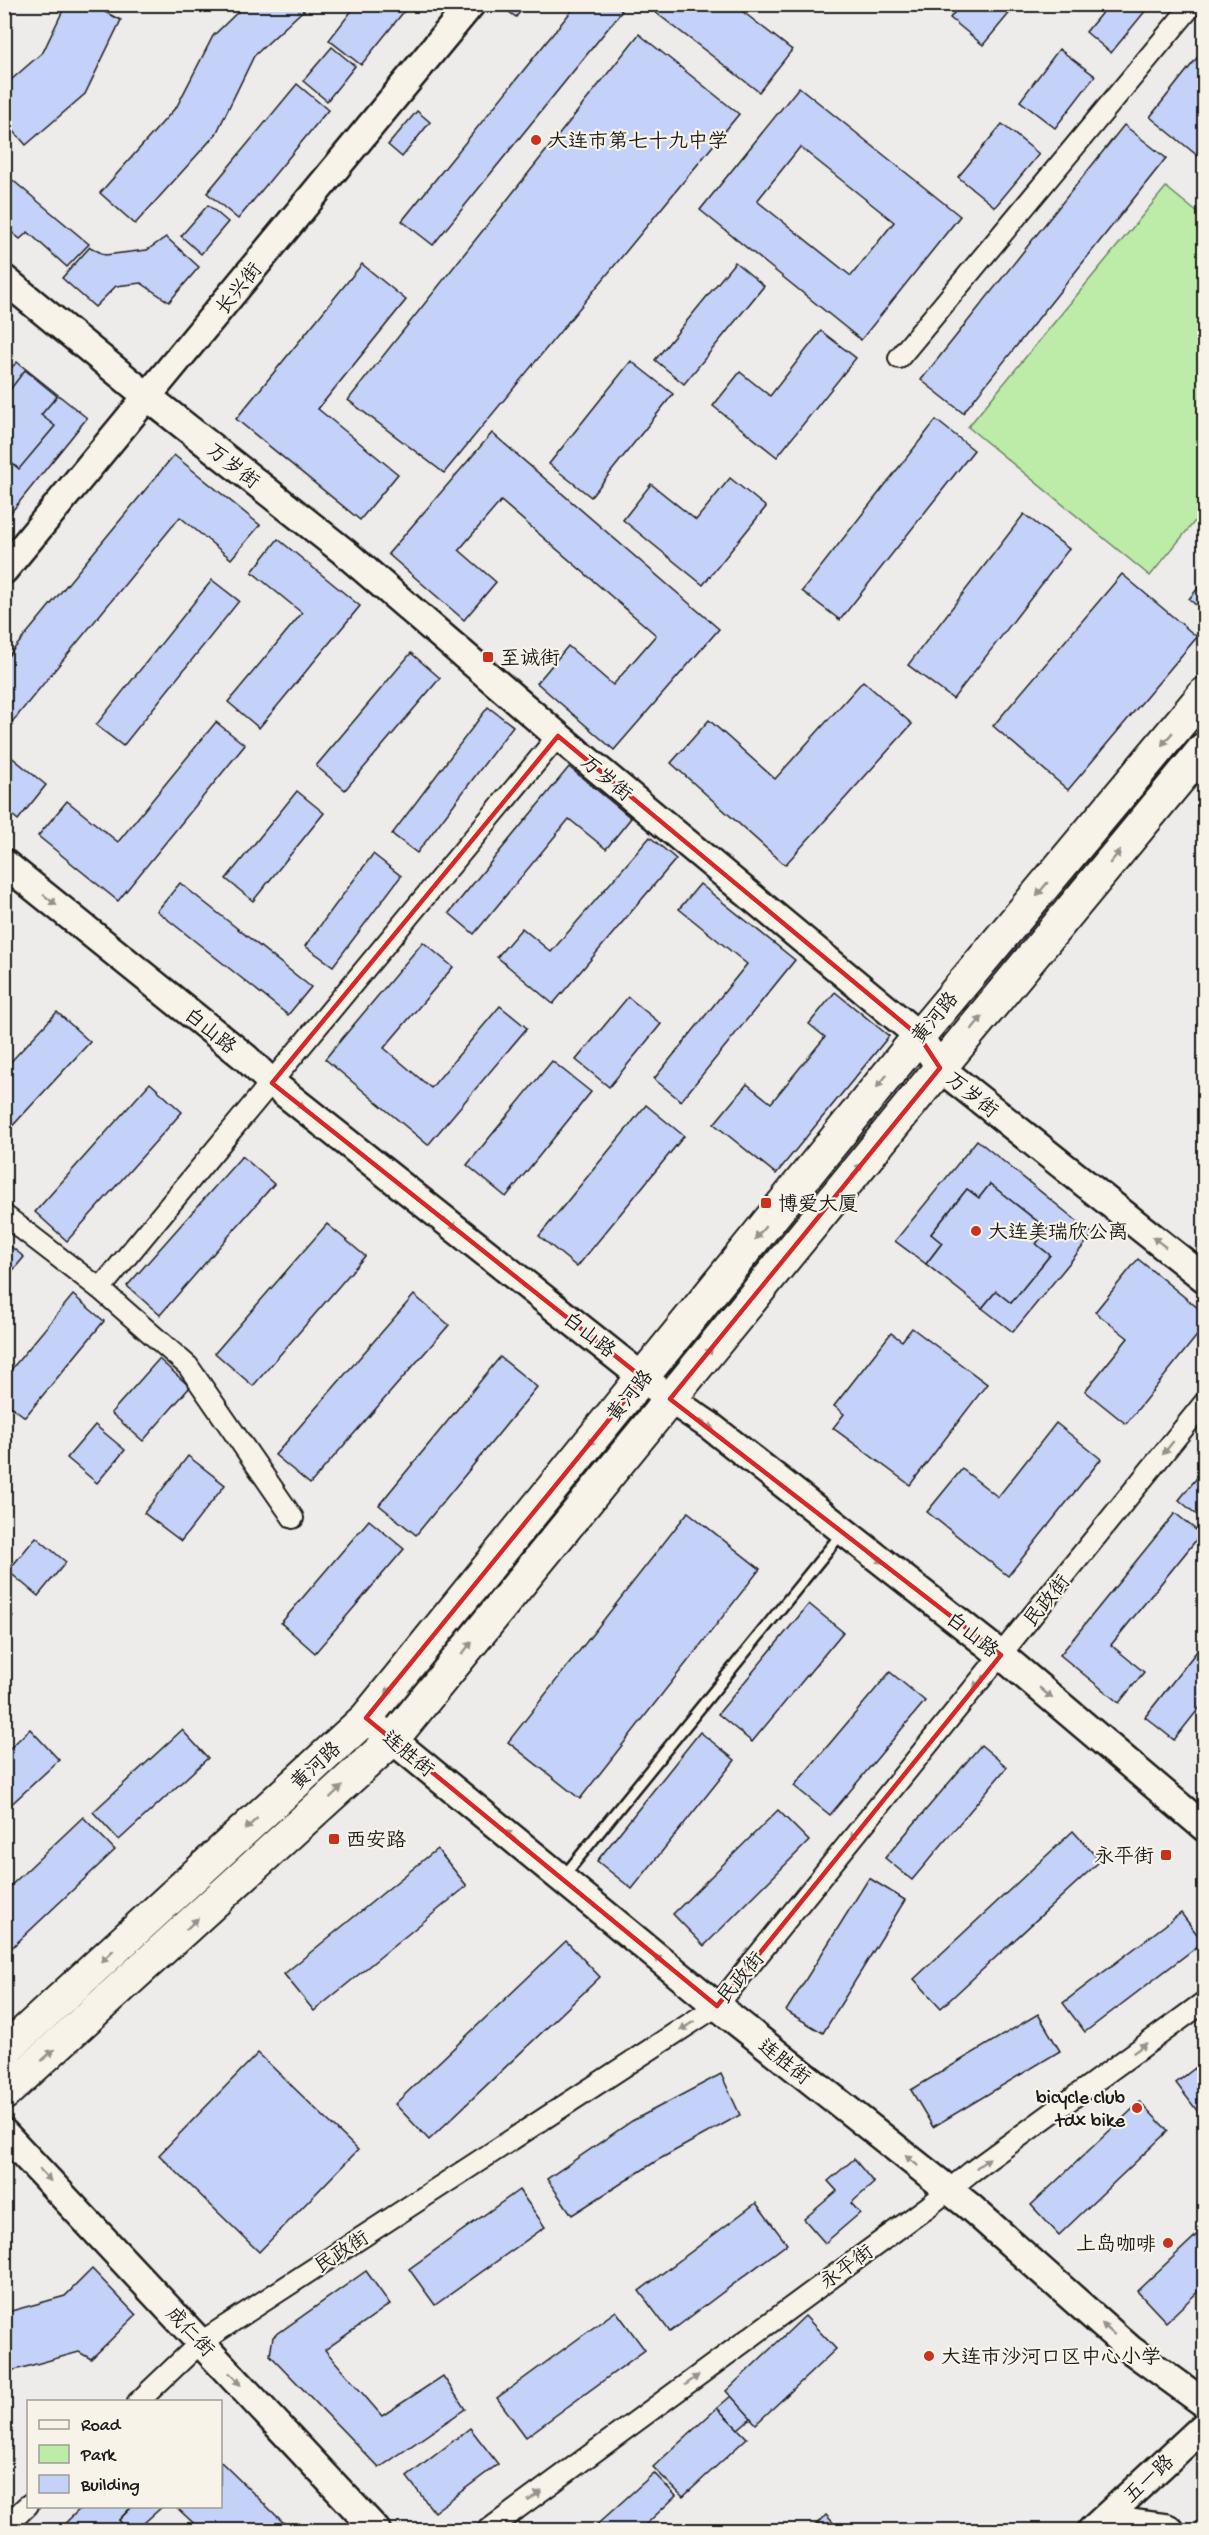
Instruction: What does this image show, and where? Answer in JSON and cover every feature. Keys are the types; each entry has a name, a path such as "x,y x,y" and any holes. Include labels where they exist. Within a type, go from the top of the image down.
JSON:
{"main road":[{"name":"黄河路","path":"4,2050 366,1718 919,1036 1204,694"},
{"name":"黄河路","path":"4,2094 393,1739 940,1068 1204,749"}],"street":[{"name":"长兴街","path":"4,570 471,4"},
{"path":"899,358 1192,4"},
{"name":"万岁街","path":"4,279 148,397 343,551 558,736 919,1036 940,1068 1204,1278"},
{"path":"100,1289 558,736"},
{"name":"白山路","path":"4,863 246,1058 272,1083 643,1378 710,1426 1000,1655 1204,1827"},
{"path":"4,1215 100,1289 188,1366 293,1518"},
{"name":"民政街","path":"140,2400 201,2342 717,2006 1204,1403"},
{"name":"连胜街","path":"366,1718 717,2006 948,2190 1131,2350 1204,2403"},
{"name":"永平街","path":"488,2530 1204,2002"},
{"name":"成仁街","path":"4,2133 376,2530"},
{"name":"五一路","path":"1092,2530 1204,2426"},
{"path":"4,2528 27,2506"},
{"path":"1113,2530 1131,2523 1170,2530"}],"lane":[{"path":"562,1878 844,1532"}],"highlighted area":[{"path":"558,736 919,1036 940,1068 670,1399 1001,1655 717,2006 366,1718 643,1378 272,1083"}],"green space":[{"path":"1166,187 1204,218 1204,510 1150,576 968,427"}],"building":[{"path":"66,4 89,4 121,20 85,94 26,145 4,120 4,86 43,52"},
{"path":"246,4 310,4 254,56 216,134 135,224 100,193 177,106 213,36"},
{"path":"357,4 410,4 361,65 329,40"},
{"path":"509,4 518,4 523,8 516,17 505,9"},
{"path":"577,4 614,4 622,11 433,245 402,221"},
{"path":"733,4 792,50 759,92 646,5"},
{"path":"961,4 1017,4 983,45 950,18"},
{"path":"1109,4 1151,4 1111,53 1086,32"},
{"path":"639,34 739,114 444,473 348,400"},
{"path":"332,47 355,66 327,101 303,81"},
{"path":"1059,49 1095,76 1055,128 1020,101"},
{"path":"1204,49 1204,161 1150,117"},
{"path":"297,84 328,110 238,219 207,193"},
{"path":"799,87 960,216 861,340 700,210","holes":["800,147 894,222 851,276 757,201"]},
{"path":"417,111 430,122 402,157 388,145"},
{"path":"1002,124 1039,154 995,207 958,177"},
{"path":"1124,125 1166,158 963,413 921,380"},
{"path":"4,173 89,244 67,267 28,232 20,239 4,226"},
{"path":"208,205 228,222 201,254 181,236"},
{"path":"166,237 199,267 169,302 141,283 116,286 95,307 62,278 90,247 105,255 147,250"},
{"path":"735,262 764,286 684,384 655,360"},
{"path":"362,264 406,300 318,409 398,474 360,520 236,419"},
{"path":"821,331 856,358 777,457 713,406 740,372 770,396"},
{"path":"631,361 673,394 591,497 549,464"},
{"path":"17,362 87,418 4,521 4,375"},
{"path":"25,370 57,396 41,415 55,426 19,469 7,459 4,462 4,387 9,391"},
{"path":"936,420 974,450 840,620 802,591"},
{"path":"492,433 719,629 614,750 537,683 568,646 613,685 656,635 501,501 459,550 496,582 464,620 388,554"},
{"path":"174,455 260,525 231,559 180,517 4,732 4,661"},
{"path":"730,478 766,507 703,585 623,520 651,484 696,520"},
{"path":"1024,514 1069,549 953,699 908,665"},
{"path":"278,539 360,606 259,728 228,702 302,613 252,572"},
{"path":"1122,574 1197,637 1068,790 993,726"},
{"path":"212,580 239,601 123,746 96,725"},
{"path":"1204,581 1204,612 1189,599"},
{"path":"411,653 440,678 345,790 316,766"},
{"path":"863,681 912,724 785,865 671,763 709,720 775,779"},
{"path":"488,707 513,726 417,853 392,834"},
{"path":"216,722 245,745 118,901 38,836 67,801 118,842"},
{"path":"4,751 46,785 18,820 4,808"},
{"path":"569,767 631,818 606,849 569,819 474,934 449,913"},
{"path":"297,791 324,813 253,901 226,879"},
{"path":"650,837 676,859 553,1004 497,957 522,928 551,952"},
{"path":"373,854 401,876 333,966 305,946"},
{"path":"180,883 311,987 288,1015 157,911"},
{"path":"700,884 795,960 681,1101 654,1079 747,964 679,909"},
{"path":"423,942 453,967 384,1048 431,1088 500,1006 527,1028 428,1145 325,1059"},
{"path":"835,992 889,1036 776,1174 714,1124 747,1084 771,1103 825,1037 809,1024"},
{"path":"628,997 661,1024 609,1087 576,1060"},
{"path":"57,1012 90,1042 4,1135 4,1069"},
{"path":"552,1061 591,1092 506,1197 467,1165"},
{"path":"150,1083 182,1112 67,1241 35,1212"},
{"path":"646,1105 684,1136 577,1267 539,1236"},
{"path":"977,1140 1093,1234 1013,1332 982,1308 996,1291 1011,1303 1050,1255 1036,1244 1047,1229 990,1184 979,1198 967,1189 931,1234 942,1243 926,1264 895,1241"},
{"path":"242,1156 274,1184 160,1315 127,1286"},
{"path":"990,1184 1047,1229 1036,1244 1050,1255 1011,1303 996,1291 982,1308 926,1264 942,1243 931,1234 967,1189 979,1198"},
{"path":"327,1224 365,1256 253,1386 215,1353"},
{"path":"4,1241 24,1257 4,1281"},
{"path":"1138,1259 1204,1313 1204,1327 1126,1424 1085,1391 1128,1338 1095,1312"},
{"path":"73,1295 104,1321 25,1417 4,1401 4,1378"},
{"path":"414,1295 449,1325 310,1484 275,1455"},
{"path":"912,1328 987,1384 910,1485 833,1428 844,1414 834,1406 891,1333 902,1341"},
{"path":"500,1357 537,1387 416,1535 379,1505"},
{"path":"159,1359 190,1387 143,1441 111,1413"},
{"path":"1056,1423 1101,1459 1008,1576 927,1512 962,1469 998,1497"},
{"path":"95,1425 125,1450 97,1483 67,1458"},
{"path":"188,1456 225,1485 181,1541 144,1513"},
{"path":"1204,1469 1204,1521 1179,1500"},
{"path":"688,1512 760,1569 580,1799 508,1742"},
{"path":"1175,1513 1201,1534 1111,1645 1144,1672 1119,1703 1060,1655"},
{"path":"369,1520 404,1549 315,1653 281,1623"},
{"path":"36,1537 66,1562 38,1596 8,1571"},
{"path":"809,1604 843,1632 752,1742 718,1714"},
{"path":"4,1609 13,1616 4,1627"},
{"path":"1204,1642 1204,1702 1174,1740 1145,1717"},
{"path":"890,1672 925,1701 830,1815 794,1786"},
{"path":"30,1729 59,1760 4,1811 4,1754"},
{"path":"182,1730 208,1758 119,1840 93,1812"},
{"path":"700,1732 735,1760 632,1889 597,1861"},
{"path":"981,1745 1007,1767 912,1880 885,1858"},
{"path":"778,1810 809,1841 704,1946 673,1914"},
{"path":"83,1817 115,1850 4,1955 4,1892"},
{"path":"1073,1831 1100,1861 941,2008 914,1979"},
{"path":"437,1849 467,1886 314,2011 284,1974"},
{"path":"869,1878 905,1900 823,2033 786,2011"},
{"path":"1181,1913 1203,1942 1085,2032 1063,2003"},
{"path":"566,1941 600,1977 429,2140 395,2104"},
{"path":"1038,2014 1060,2051 933,2127 911,2090"},
{"path":"258,2053 358,2150 259,2252 159,2155"},
{"path":"1204,2061 1204,2120 1176,2083"},
{"path":"721,2074 740,2115 658,2160 572,2215 547,2179 632,2121"},
{"path":"1140,2102 1168,2131 1059,2235 1031,2205"},
{"path":"854,2159 874,2183 851,2203 860,2213 825,2243 804,2219 837,2191 828,2181"},
{"path":"519,2190 545,2227 435,2305 409,2269"},
{"path":"756,2203 787,2244 670,2332 639,2291"},
{"path":"1204,2228 1204,2286 1166,2322 1137,2291"},
{"path":"92,2269 136,2315 91,2359 79,2352 4,2373 4,2313 65,2296"},
{"path":"366,2271 390,2304 325,2350 382,2416 443,2376 465,2409 379,2468 270,2355 273,2337"},
{"path":"616,2311 645,2350 526,2437 497,2398"},
{"path":"805,2316 836,2349 756,2424 726,2391"},
{"path":"731,2396 751,2418 738,2429 717,2408"},
{"path":"717,2408 747,2438 683,2497 653,2467"},
{"path":"470,2428 498,2464 434,2512 407,2477"},
{"path":"222,2463 287,2526 282,2530 201,2530 177,2508 222,2508"},
{"path":"654,2473 676,2496 640,2530 591,2530"},
{"path":"81,2508 130,2508 119,2520 128,2530 58,2530"},
{"path":"131,2508 161,2508 136,2530 128,2530 119,2520"},
{"path":"826,2515 840,2530 810,2530"}],"place":[{"name":"大连市第七十九中学","path":"536,140"},
{"name":"至诚街","path":"488,657"},
{"name":"博爱大厦","path":"766,1203"},
{"name":"大连美瑞欣公离","path":"976,1231"},
{"name":"西安路","path":"334,1839"},
{"name":"永平街","path":"1166,1855"},
{"name":"bicycle club tdx bike","path":"1137,2108"},
{"name":"上岛咖啡","path":"1168,2243"},
{"name":"大连市沙河口区中心小学","path":"929,2356"}]}
